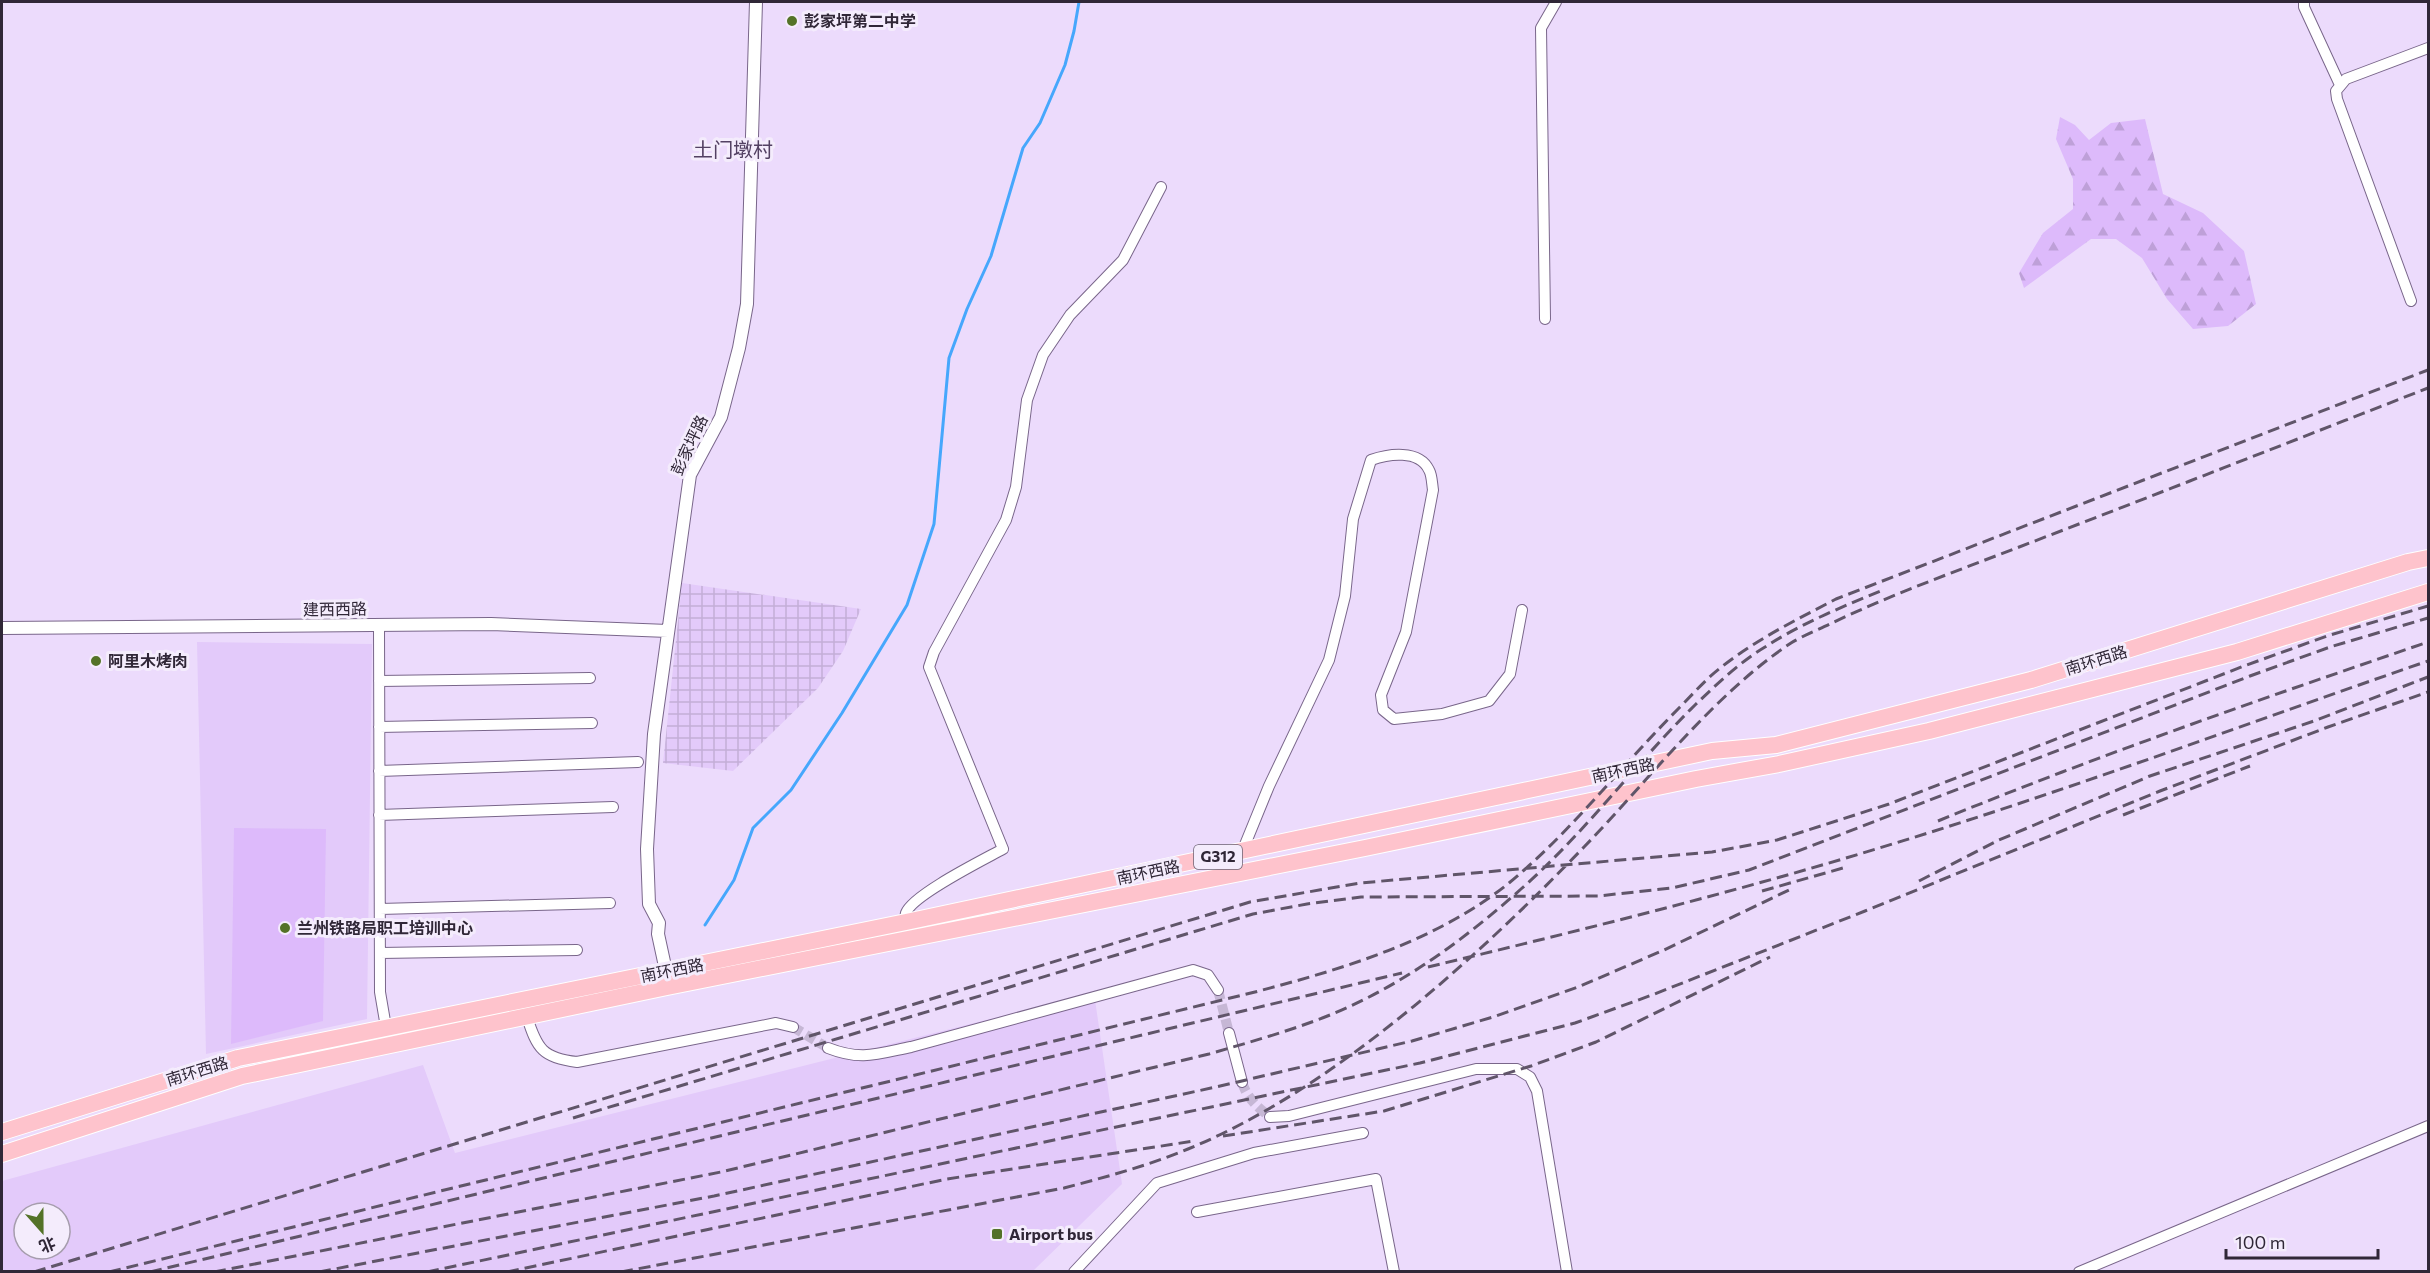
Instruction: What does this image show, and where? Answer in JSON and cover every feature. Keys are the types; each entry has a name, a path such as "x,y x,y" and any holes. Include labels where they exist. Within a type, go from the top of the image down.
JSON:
{"highway":[{"name":"南环西路","path":"2,1132 238,1058 906,922 1712,751 1776,745 2031,680 2408,562 2428,558"},
{"name":"南环西路","path":"2,1154 242,1076 1696,779 1779,764 1929,731 2237,652 2428,592"}],"street":[{"name":"彭家坪路","path":"666,971 658,933 659,923 649,904 647,849 654,734 690,476 721,417 739,348 747,304 756,2"},
{"path":"1545,319 1541,28 1556,2"},
{"path":"2304,2 2304,7 2340,85"},
{"path":"2411,301 2336,91 2346,80 2428,48"},
{"path":"906,922 906,912 936,886 1003,849 929,667 934,652 1006,520 1016,487 1027,400 1043,355 1070,315 1123,260 1161,188"},
{"path":"1242,852 1269,786 1329,660 1345,596 1353,519 1371,460 1389,454 1400,454 1420,461 1429,470 1433,490 1406,632 1381,695 1383,710 1394,719 1442,714 1489,701 1510,674 1522,610"},
{"name":"建西西路","path":"2,628 491,624 668,631"},
{"path":"379,625 380,992 388,1045"},
{"path":"379,681 590,678"},
{"path":"379,727 592,723"},
{"path":"379,771 638,762"},
{"path":"379,815 614,807"},
{"path":"380,909 609,903"},
{"path":"380,953 577,950"},
{"path":"828,1048 849,1056 873,1055 1192,970 1208,975 1218,990"},
{"path":"527,1017 535,1043 561,1059 578,1062 776,1023 793,1027"},
{"path":"1229,1033 1242,1082"},
{"path":"1270,1117 1289,1116 1476,1070 1517,1069 1524,1072 1530,1077 1537,1091 1567,1272"},
{"path":"2079,1272 2428,1126"},
{"path":"1074,1272 1157,1183 1254,1153 1363,1133"},
{"path":"1197,1212 1376,1179 1394,1272"}],"shaded area":[{"path":"682,583 861,609 843,651 818,688 733,771 663,763"},
{"name":"兰州铁路局职工培训中心","path":"197,642 372,644 367,1019 206,1054"},
{"path":"1094,993 1122,1184 1033,1271 2,1272 2,1181 423,1065 455,1153"}],"green space":[{"path":"2060,117 2075,125 2089,140 2111,123 2145,119 2163,194 2203,213 2244,251 2256,304 2228,326 2193,329 2167,299 2142,258 2116,239 2091,239 2024,288 2019,273 2043,233 2073,209 2073,179 2056,139"},
{"path":"234,828 326,829 323,1021 231,1044"}],"waterway":[{"path":"705,925 734,880 753,828 791,790 842,713 907,605 934,524 949,358 967,309 991,256 1023,148 1040,123 1065,65 1079,2"}],"tunnel":[{"path":"1218,990 1229,1033"},
{"path":"793,1027 828,1048"},
{"path":"1242,1082 1253,1102 1270,1117"}],"railway":[{"path":"109,1272 1255,992 1388,951 1451,921 1509,883 1554,842 1709,678 1747,649 1776,631 1836,599 2428,370"},
{"path":"621,1272 1064,1188 1157,1161 1242,1124 1295,1093 1348,1057 1400,1018 1449,976 1542,890 1683,739 1735,687 1791,643 1856,612 1924,584 2428,388"},
{"path":"214,1272 721,1172 1209,1054 1330,1015 1407,976 1454,944 1499,908 1567,845 1695,705 1747,659 1807,623 1883,590"},
{"path":"34,1272 1250,902 1360,883 1712,852 1777,840 1889,804 2327,636 2428,606"},
{"path":"573,1118 1253,914 1361,897 1598,896 1672,888 1749,870 2250,676 2330,647 2428,618"},
{"path":"1938,821 2121,750 2428,642"},
{"path":"1428,967 1653,911 1876,849 2084,782 2428,661"},
{"path":"1919,881 1999,840 2150,776 2314,721 2428,677"},
{"path":"427,1272 1420,1063 1575,1023 1865,911 2160,791 2328,727 2428,692"},
{"path":"2123,815 2250,766"},
{"path":"1762,891 1843,868"},
{"path":"319,1272 714,1196 1216,1087 1412,1041 1493,1017 1578,987 1664,950 1791,889"},
{"path":"1223,1136 1384,1111 1531,1066 1596,1042 1770,957"},
{"path":"150,1272 1402,973"},
{"path":"507,1272 947,1179 1194,1141"}],"place":[{"name":"彭家坪第二中学","path":"792,21"},
{"name":"阿里木烤肉","path":"96,661"},
{"name":"兰州铁路局职工培训中心","path":"285,928"},
{"name":"Airport bus","path":"997,1234"}],"district":[{"name":"土门墩村","path":"733,150"}]}
